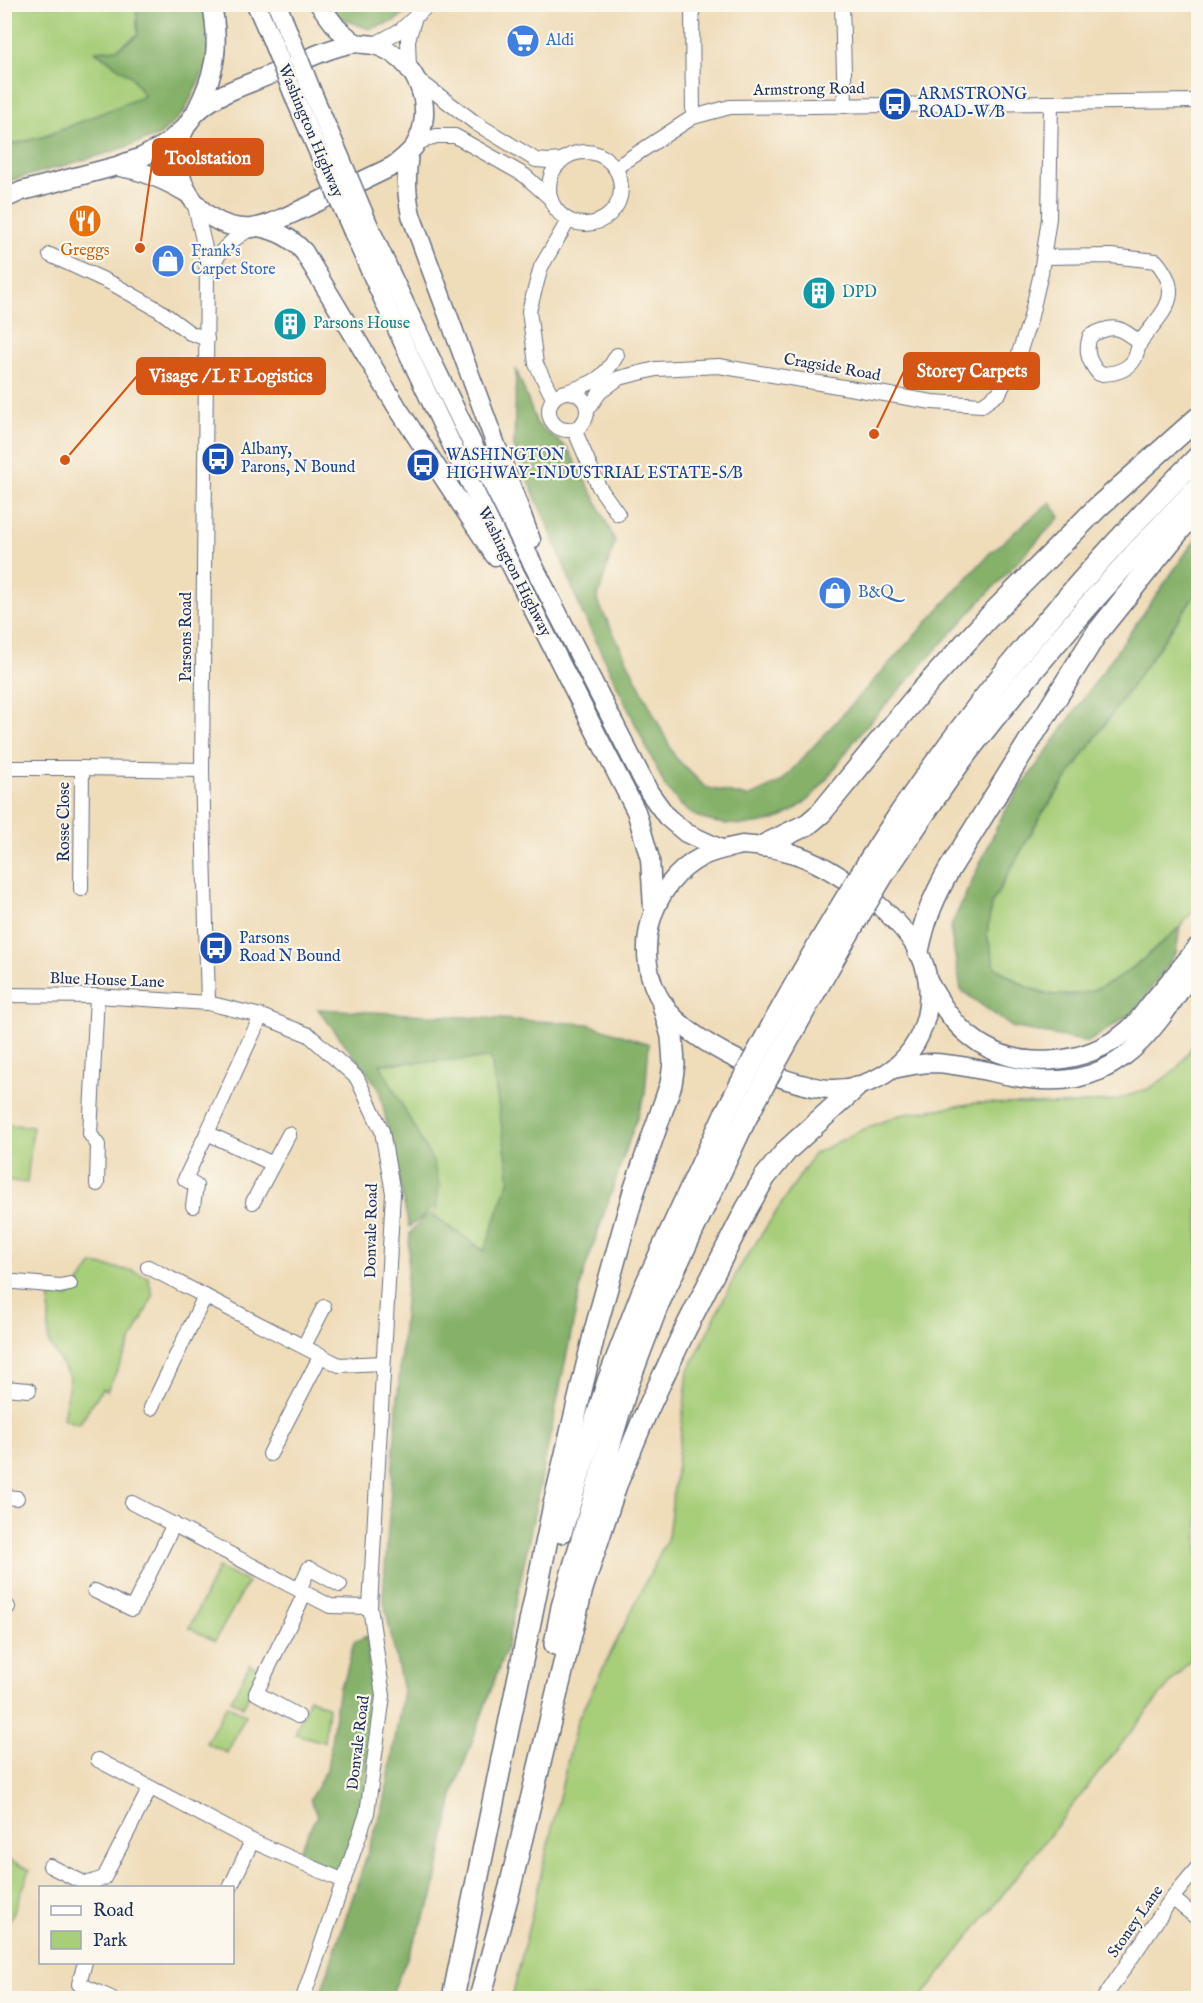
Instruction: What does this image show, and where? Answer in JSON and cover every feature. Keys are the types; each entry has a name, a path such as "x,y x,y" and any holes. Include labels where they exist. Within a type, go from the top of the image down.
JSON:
{"highway":[{"path":"763,846 808,824 821,813 916,697 988,618 1098,507 1198,418"},
{"path":"510,1887 562,1607 627,1386 658,1304 744,1122 811,997 876,868 899,813 952,740 1040,628 1133,523 1198,457"},
{"path":"510,1724 561,1533 608,1381 642,1293 725,1114 769,1028 817,944 967,753 1056,642 1198,487"},
{"path":"918,951 924,923 949,870 1062,687 1096,634 1198,507"},
{"path":"453,1998 555,1500 596,1327 634,1191 671,1084 674,1064 672,1036 663,1005"},
{"path":"480,1998 510,1887 582,1589 616,1485 645,1415 683,1334 765,1177 787,1150 856,1087"}],"main road":[{"path":"190,197 181,177 178,160 180,142 207,90 214,69 217,47 212,4"},
{"name":"Washington Highway","path":"256,4 278,32 361,228 405,349 539,622 636,812 650,859 653,913"},
{"name":"Washington Highway","path":"277,4 278,32"},
{"path":"319,4 337,28 364,44 399,58 413,73 424,100 424,123 412,149 405,177 411,215 558,614"},
{"path":"4,199 22,191 117,166 142,157 166,144 219,97 330,49 364,44"},
{"path":"254,227 279,219 393,166 412,149"},
{"path":"117,166 142,170 165,180 190,197 206,214 222,223 278,232 294,241 304,252 397,407 539,622"},
{"name":"Washington Highway","path":"361,228 416,331 649,792 667,817 686,833 721,849"},
{"path":"742,845 763,846 794,854 825,868 854,886 881,907 905,931 925,966 928,1006 922,1030 910,1051 893,1069 876,1080 856,1087 829,1089 777,1076 753,1066 686,1029 663,1005 654,988 647,960 648,931 653,913 661,895 680,873 703,856 721,849 742,845"},
{"path":"928,982 954,1021 972,1038 994,1051 1021,1059 1052,1060 1082,1056 1107,1046 1129,1029 1198,946"},
{"path":"893,1069 934,1063 1028,1080 1066,1080 1087,1075 1107,1068 1131,1052 1150,1034 1198,963"}],"street":[{"path":"364,44 392,36 414,20 429,4"},
{"path":"692,4 693,117"},
{"path":"842,4 845,106"},
{"path":"414,20 408,40 413,73 477,124 536,160 561,160"},
{"name":"Armstrong Road","path":"615,168 693,117 730,107 1198,101"},
{"name":"Cragside Road","path":"568,391 612,376 656,369 718,366 932,402 982,405 999,393 1018,356 1030,320 1044,257 1049,218 1051,103"},
{"path":"412,149 436,136 455,136 524,175 550,198 559,214 578,224 591,224 611,214 621,195 620,179 615,168 603,156 591,152 570,155 561,160 550,176 550,198"},
{"name":"Parsons Road","path":"190,197 206,248 207,272 202,770 208,1003"},
{"path":"553,398 536,364 529,311 541,267 568,220"},
{"path":"207,272 219,252 236,237 254,227"},
{"path":"50,255 113,284 159,310 190,333 207,339"},
{"path":"1044,257 1111,256 1156,261 1164,270 1169,282 1171,297 1164,314 1140,343"},
{"name":"Cragside Road","path":"588,409 612,376"},
{"path":"568,391 581,396 588,409 584,421 574,429 562,429 553,423 548,409 553,398 568,391"},
{"path":"574,429 599,487 618,514"},
{"path":"4,768 82,768"},
{"name":"Rosse Close","path":"81,889 82,768 202,770"},
{"name":"Blue House Lane","path":"4,995 97,996 208,1003"},
{"path":"97,996 90,1134 98,1145 97,1184"},
{"name":"Donvale Road","path":"208,1003 261,1016 309,1035 357,1078 382,1131 393,1192 370,1606 383,1696 368,1813 303,1998"},
{"path":"193,1206 196,1186 185,1179 261,1016"},
{"path":"207,1133 273,1164"},
{"path":"253,1202 289,1134"},
{"path":"148,1267 339,1365 383,1363"},
{"path":"4,1281 60,1286 70,1284"},
{"path":"151,1408 205,1296"},
{"path":"304,1347 324,1307"},
{"path":"270,1454 321,1355"},
{"path":"4,1388 29,1390"},
{"path":"132,1503 330,1606 370,1606"},
{"path":"95,1591 132,1609 174,1524"},
{"path":"298,1716 256,1693 302,1592 309,1568 340,1585"},
{"path":"98,1760 252,1841 344,1881"},
{"path":"50,1866 86,1884 104,1878 150,1788"},
{"path":"230,1886 252,1841"},
{"name":"Stoney Lane","path":"1104,1998 1172,1898 1198,1867"},
{"path":"1172,1898 1198,1919"},
{"path":"85,1964 79,1984 94,1995 111,1998"}],"green space":[{"path":"4,5 136,5 138,34 117,49 96,52 132,77 145,96 46,136 5,146"},
{"path":"136,5 204,5 209,30 208,62 184,112 160,135 105,154 5,182 4,146 46,136 144,96 132,77 95,51 117,49 138,35"},
{"path":"329,5 414,5 395,21 369,29 335,16"},
{"path":"516,369 537,424 568,449 615,541 597,600 675,757 705,787 748,797 781,782 990,553 1050,502 1060,517 862,731 808,800 773,821 738,825 714,822 689,812 665,786 581,610 514,447"},
{"path":"1198,538 1198,591 1042,814 991,904 987,935 995,967 1027,987 1050,994 1072,995 1092,991 1111,982 1147,956 1180,927 1176,953 1134,1012 1088,1042 1012,1027 961,990 950,928 1004,812"},
{"path":"1198,591 1198,905 1180,927 1119,980 1090,992 1056,996 1027,987 995,967 987,935 991,905 1042,814"},
{"path":"318,1009 588,1024 649,1044 645,1094 583,1275 507,1646 454,1791 433,1897 390,1998 319,1998 384,1804 403,1691 383,1597 410,1233 427,1214 409,1227 379,1088","holes":["491,1058 510,1179 484,1251 428,1212 437,1205 439,1184 433,1162 380,1064"]},
{"path":"1198,1038 1198,1651 1157,1699 921,1998 512,1998 577,1721 668,1537 688,1372 738,1270 814,1154 857,1132 899,1115 976,1103 1064,1105 1116,1100 1150,1088 1176,1070"},
{"path":"491,1058 510,1179 485,1251 433,1215 437,1205 380,1064"},
{"path":"6,1124 33,1127 27,1183 5,1180"},
{"path":"93,1264 133,1271 148,1277 153,1296 107,1391 102,1389 79,1424 63,1419 70,1378 48,1341 50,1295 69,1297"},
{"path":"218,1568 248,1582 215,1641 189,1628"},
{"path":"367,1636 370,1702 368,1767 357,1826 341,1872 297,1854 317,1815 310,1799 327,1769 339,1687 345,1678 354,1642"},
{"path":"250,1664 261,1671 243,1707 231,1700"},
{"path":"309,1698 328,1707 324,1742 295,1734"},
{"path":"227,1705 246,1715 227,1753 206,1743"},
{"path":"5,1858 30,1870 5,1929"}],"place":[{"name":"Aldi","path":"523,41"},
{"name":"ARMSTRONG ROAD-W/B","path":"895,104"},
{"name":"Greggs","path":"85,221"},
{"name":"Toolstation","path":"140,248"},
{"name":"Frank's Carpet Store","path":"168,261"},
{"name":"DPD","path":"819,293"},
{"name":"Parsons House","path":"290,324"},
{"name":"Storey Carpets","path":"874,434"},
{"name":"Albany, Parons, N Bound","path":"218,459"},
{"name":"Visage / L F Logistics","path":"65,460"},
{"name":"WASHINGTON HIGHWAY-INDUSTRIAL ESTATE-S/B","path":"423,465"},
{"name":"B&Q","path":"835,593"},
{"name":"Parsons Road N Bound","path":"216,948"}]}
